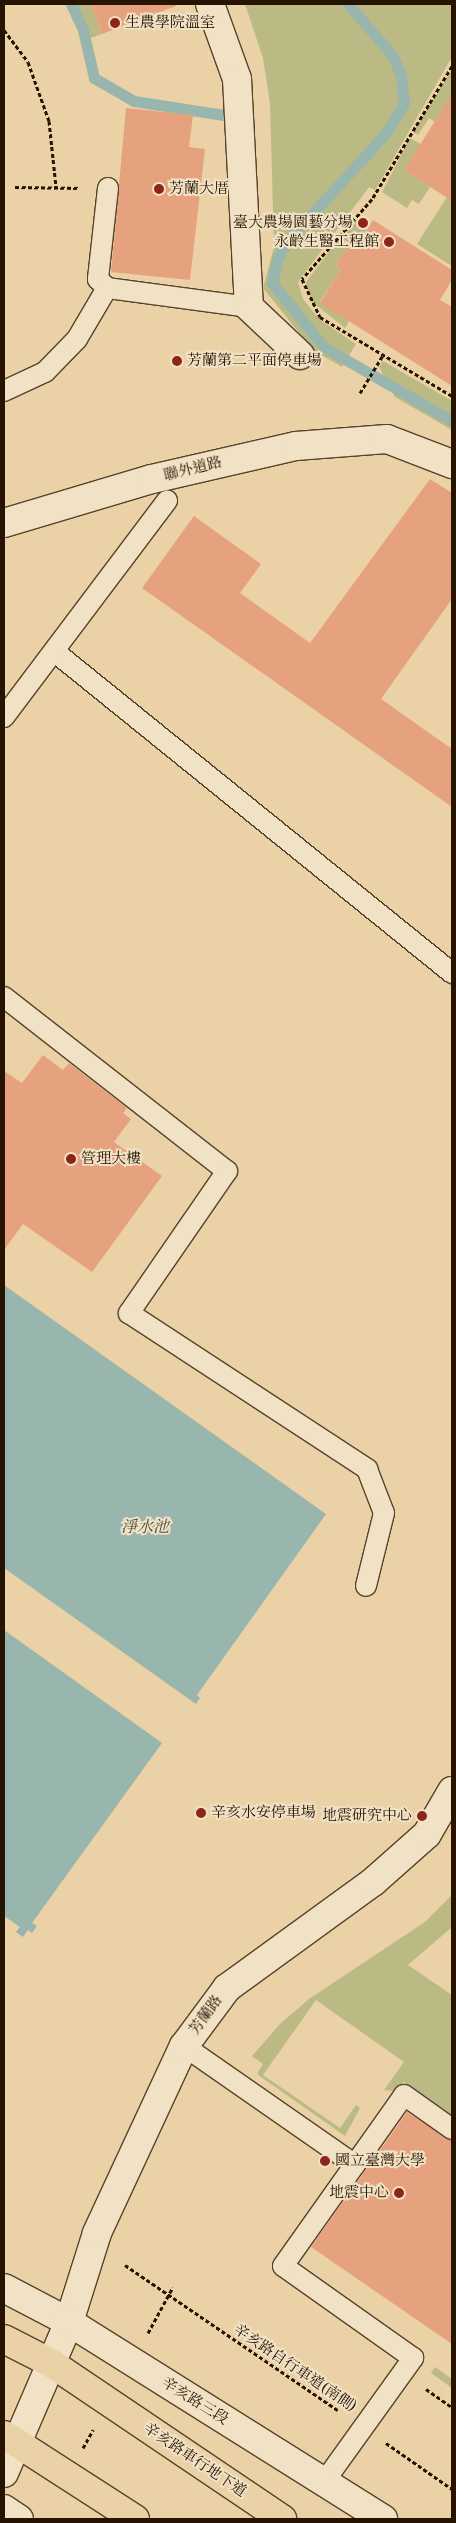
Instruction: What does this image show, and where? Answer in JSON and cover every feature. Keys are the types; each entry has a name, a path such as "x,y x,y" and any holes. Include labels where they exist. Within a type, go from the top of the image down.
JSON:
{"main road":[{"path":"4,2339 52,2363"},
{"name":"辛亥路車行地下道","path":"52,2363 282,2519"},
{"path":"9,2438 135,2519"}],"street":[{"path":"210,4 237,79 249,307 300,355"},
{"name":"聯外道路","path":"4,523 220,462 296,446 387,439 452,464"},
{"name":"芳蘭路","path":"4,2473 9,2438 52,2363 69,2322 97,2233 184,2046 227,1988 373,1882 427,1834 452,1791"},
{"name":"辛亥路三段","path":"4,2288 69,2322 383,2519"},
{"path":"4,2509 19,2519"}],"lane":[{"path":"108,188 98,278 107,288 249,307"},
{"path":"4,392 52,365 77,339 107,288"},
{"path":"4,717 55,652 167,501"},
{"path":"55,652 452,973"},
{"path":"4,997 227,1171 129,1313 367,1469 384,1513 366,1586"},
{"path":"184,2046 355,2166"},
{"path":"324,2482 413,2358 283,2266 404,2095 452,2129"}],"path":[{"path":"4,30 28,62 49,121 56,187"},
{"path":"452,66 372,199 302,279 320,317 452,396"},
{"path":"15,187 108,188"},
{"path":"360,392 383,355"},
{"name":"辛亥路自行車道(南側)","path":"125,2265 452,2489"}],"shaded area":[{"path":"73,4 91,4 102,34 88,39"},
{"path":"245,4 452,4 452,57 375,190 369,187 298,282 303,299 320,320 356,344 342,367 313,350 263,288 274,247 270,103 263,58"},
{"path":"452,70 452,95 435,122 429,118 418,135 413,132"},
{"path":"410,138 421,144 404,170 430,187 419,204 412,200 407,208 382,192"},
{"path":"447,197 452,200 452,266 417,244"},
{"path":"354,219 369,226 355,247 345,240 342,245 347,248 336,265 341,269 320,302 349,321 345,328 311,301 306,282"},
{"path":"383,361 452,401 452,430 395,397 379,367"},
{"path":"452,1895 452,1927 408,1965 452,1995 452,2116 404,2082 394,2091 384,2090 404,2062 316,2000 263,2075 340,2128 356,2105 360,2108 345,2136 257,2074 263,2064 252,2056 280,2024 309,1999 425,1922"},
{"path":"435,2367 452,2379 452,2388 431,2373"}],"water":[{"name":"淨水池","path":"4,1285 326,1514 197,1695 200,1698 196,1704 4,1568"},
{"path":"4,1630 162,1743 32,1923 37,1926 32,1933 28,1930 23,1937 16,1932 20,1927 4,1916"}],"building":[{"name":"生農學院溫室","path":"91,4 175,4 176,6 102,34"},
{"path":"452,94 452,201 404,170"},
{"name":"芳蘭大厝","path":"126,108 193,115 189,147 205,149 190,280 111,272"},
{"name":"永齡生醫工程館","path":"373,220 452,270 452,280 440,300 452,307 452,386 320,303 341,269 336,265 350,243 356,247"},
{"path":"430,479 452,493 452,599 381,699 452,749 452,807 142,588 194,516 261,564 240,593 310,643"},
{"name":"管理大樓","path":"43,1055 63,1070 69,1063 127,1108 123,1113 131,1119 114,1142 162,1176 92,1272 23,1224 4,1250 4,1071 22,1083"},
{"name":"地震中心","path":"407,2112 452,2141 452,2344 311,2247"}],"waterway":[{"path":"71,4 83,30 94,78 134,101 230,116"},
{"path":"348,4 393,56 401,76 404,103 386,133 290,238 278,257 272,283 324,347 452,421"}],"place":[{"name":"生農學院溫室","path":"115,23"},
{"name":"芳蘭大厝","path":"159,189"},
{"name":"臺大農場園藝分場","path":"363,223"},
{"name":"永齡生醫工程館","path":"389,242"},
{"name":"芳蘭第二平面停車場","path":"177,361"},
{"name":"管理大樓","path":"71,1159"},
{"name":"辛亥水安停車場","path":"201,1813"},
{"name":"地震研究中心","path":"422,1816"},
{"name":"國立臺灣大學","path":"325,2161"},
{"name":"地震中心","path":"399,2193"}]}
